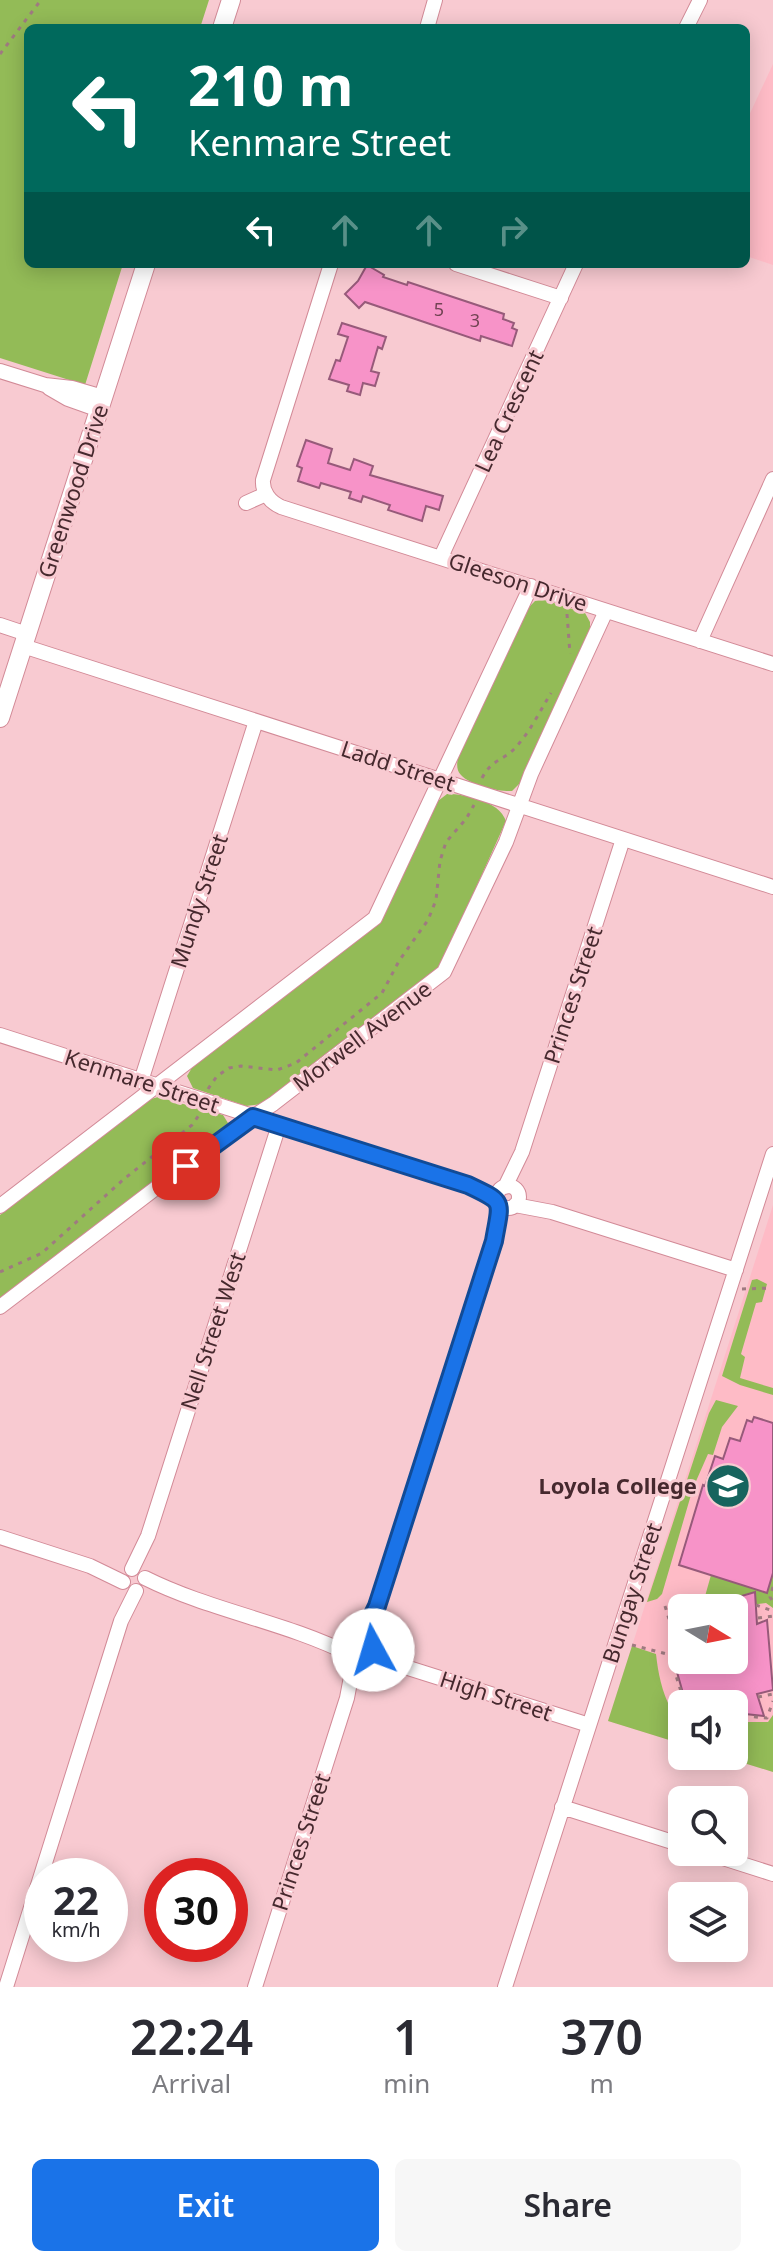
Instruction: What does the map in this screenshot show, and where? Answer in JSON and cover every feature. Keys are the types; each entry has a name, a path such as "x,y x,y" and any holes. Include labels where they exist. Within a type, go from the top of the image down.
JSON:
{"street":[{"path":"223,24 231,0"},
{"path":"428,24 435,0"},
{"path":"688,24 700,0"},
{"name":"Greenwood Drive","path":"0,718 145,268"},
{"path":"246,503 266,494 263,480 330,268"},
{"path":"468,268 561,298"},
{"name":"Lea Crescent","path":"441,557 574,268"},
{"path":"0,371 45,385 72,388 101,404"},
{"path":"700,641 768,503 773,479"},
{"name":"Gleeson Drive","path":"266,494 281,507 773,664"},
{"path":"0,1206 375,918 531,586"},
{"name":"Morwell Avenue","path":"0,1307 285,1095 444,972 506,842 531,774 606,611"},
{"name":"Ladd Street","path":"0,625 25,640 256,721 773,887"},
{"name":"Mundy Street","path":"141,1081 256,721"},
{"name":"Princes Street","path":"255,1987 623,839"},
{"name":"Kenmare Street","path":"0,1035 736,1270"},
{"name":"Nell Street West","path":"4,1987 279,1125"},
{"name":"Bungay Street","path":"508,1986 562,1807 773,1154"},
{"name":"High Street","path":"0,1537 589,1725"},
{"path":"562,1807 668,1841"},
{"path":"748,1866 773,1874"}],"path":[{"path":"0,54 41,0"},
{"path":"567,613 571,647 568,662"},
{"path":"0,1272 33,1259 51,1246 124,1179 192,1125 197,1120 212,1080 223,1072 241,1066 271,1070 290,1066 382,993 399,961 428,920 436,900 443,851 452,833 471,812 489,766 510,753 520,741 552,690"},
{"path":"742,1289 771,1288"},
{"path":"773,1587 770,1597 773,1602"},
{"path":"756,1605 773,1614"},
{"path":"665,1606 668,1616"},
{"path":"758,1618 773,1614"},
{"path":"628,1644 668,1654"},
{"path":"758,1697 773,1694"},
{"path":"748,1716 767,1718 773,1701"}],"shaded area":[{"path":"773,64 773,265 750,257 750,113"},
{"name":"Loyola College","path":"773,1205 773,1772 748,1764 748,1690 668,1690 668,1740 608,1721"}],"green space":[{"path":"0,0 209,0 201,24 24,24 24,268 122,268 85,385 0,358"},
{"path":"544,600 585,613 590,622 590,632 521,782 512,791 478,785 459,773 458,756 528,608 535,601"},
{"path":"447,794 472,797 489,804 506,821 439,970 262,1104 246,1106 193,1088 187,1076 193,1066 382,917 438,801"},
{"path":"158,1097 223,1115 228,1123 226,1128 0,1301 0,1215 151,1099"},
{"path":"752,1280 767,1284 762,1302 756,1303 741,1354 745,1357 740,1378 773,1388 773,1395 722,1376"},
{"path":"716,1400 738,1406 722,1427 713,1455 708,1454 693,1488 662,1594 647,1602 709,1413"},
{"path":"773,1573 773,1608 766,1603 748,1605 748,1594 706,1594 711,1575 767,1592"},
{"path":"632,1646 656,1654 668,1703 668,1740 608,1721"},
{"path":"773,1715 773,1772 748,1764 748,1722 768,1722"}],"building":[{"path":"365,268 372,268 383,277 407,285 408,282 504,314 503,319 514,323 512,328 517,330 512,346 481,336 480,341 365,302 359,308 345,294"},
{"path":"342,323 386,337 382,349 378,347 371,371 379,373 375,386 363,383 360,395 347,391 349,385 329,379 336,360 340,361 348,337 338,334"},
{"path":"306,440 332,449 328,463 350,470 354,459 373,466 370,475 443,496 439,510 426,506 422,521 388,510 390,505 363,496 361,502 349,498 351,492 321,483 319,488 298,481 302,468 297,466"},
{"path":"754,1417 773,1423 773,1573 767,1593 679,1565 715,1456 723,1459 730,1438 740,1441 747,1420 752,1422"},
{"path":"755,1592 757,1624 767,1620 773,1690 757,1694 764,1716 748,1714 748,1690 682,1690 678,1674 748,1674 748,1594"}],"place":[{"name":"Loyola College","path":"728,1486"}],"route":[{"path":"186,1166 253,1117 468,1185 497,1199 500,1205 494,1241 386,1578 360,1641 367,1642 373,1650"}]}
